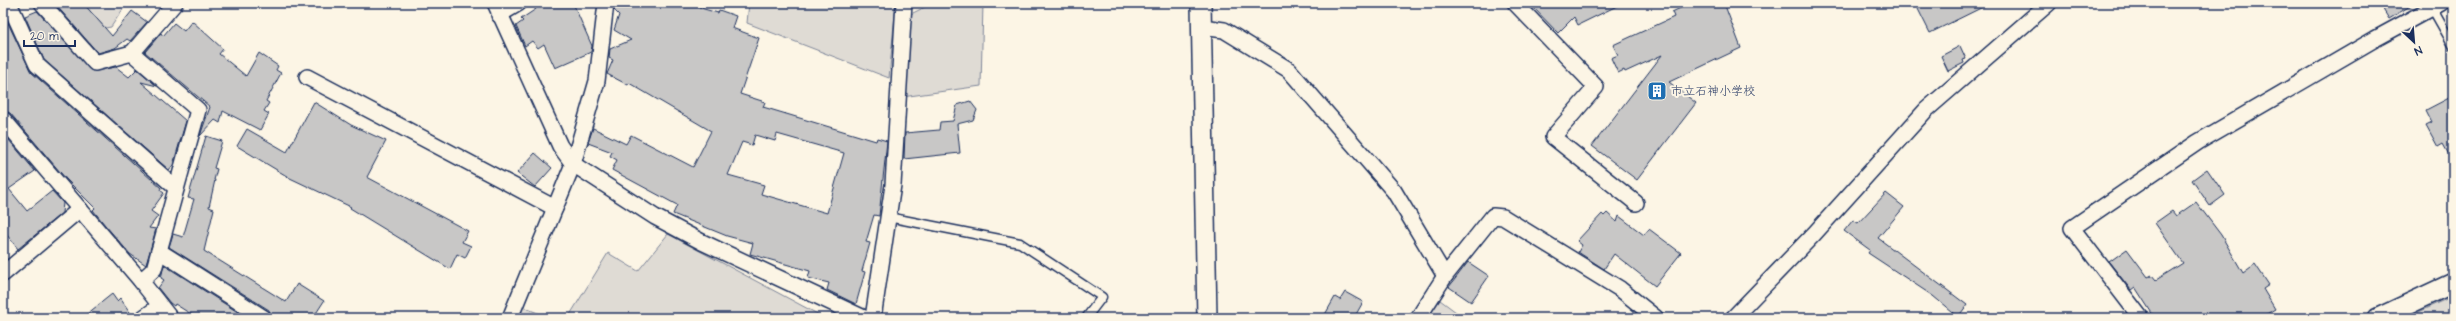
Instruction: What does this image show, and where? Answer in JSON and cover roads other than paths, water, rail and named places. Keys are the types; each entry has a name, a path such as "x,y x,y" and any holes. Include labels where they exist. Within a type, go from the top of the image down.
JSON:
{"street":[{"path":"9,3 37,65 176,188"},
{"path":"42,3 95,63 132,53 174,3"},
{"path":"519,3 497,9 560,146 573,164 655,217 702,242 864,318"},
{"path":"510,318 573,164 597,81 606,3"},
{"path":"873,318 893,184 904,3"},
{"path":"1201,3 1208,318"},
{"path":"1515,3 1596,87 1553,137 1636,203"},
{"path":"1733,318 1814,234 1926,110 2049,3"},
{"path":"2141,318 2072,228 2198,142 2375,39 2437,6"},
{"path":"1202,28 1224,30 1289,70 1394,191 1445,276"},
{"path":"132,53 198,110 154,269 141,281"},
{"path":"307,77 555,208"},
{"path":"3,119 141,281 170,318"},
{"path":"3,274 80,209"},
{"path":"1418,318 1445,276 1494,216 1503,217 1620,289 1656,318"},
{"path":"159,251 264,318"},
{"path":"2378,318 2453,283"},
{"path":"143,318 160,306"}],"lane":[{"path":"2437,6 2453,45"},
{"path":"888,217 1020,243 1102,297 1086,318"}],"place":[{"name":"市立石神小学校","path":"1657,91"}]}
